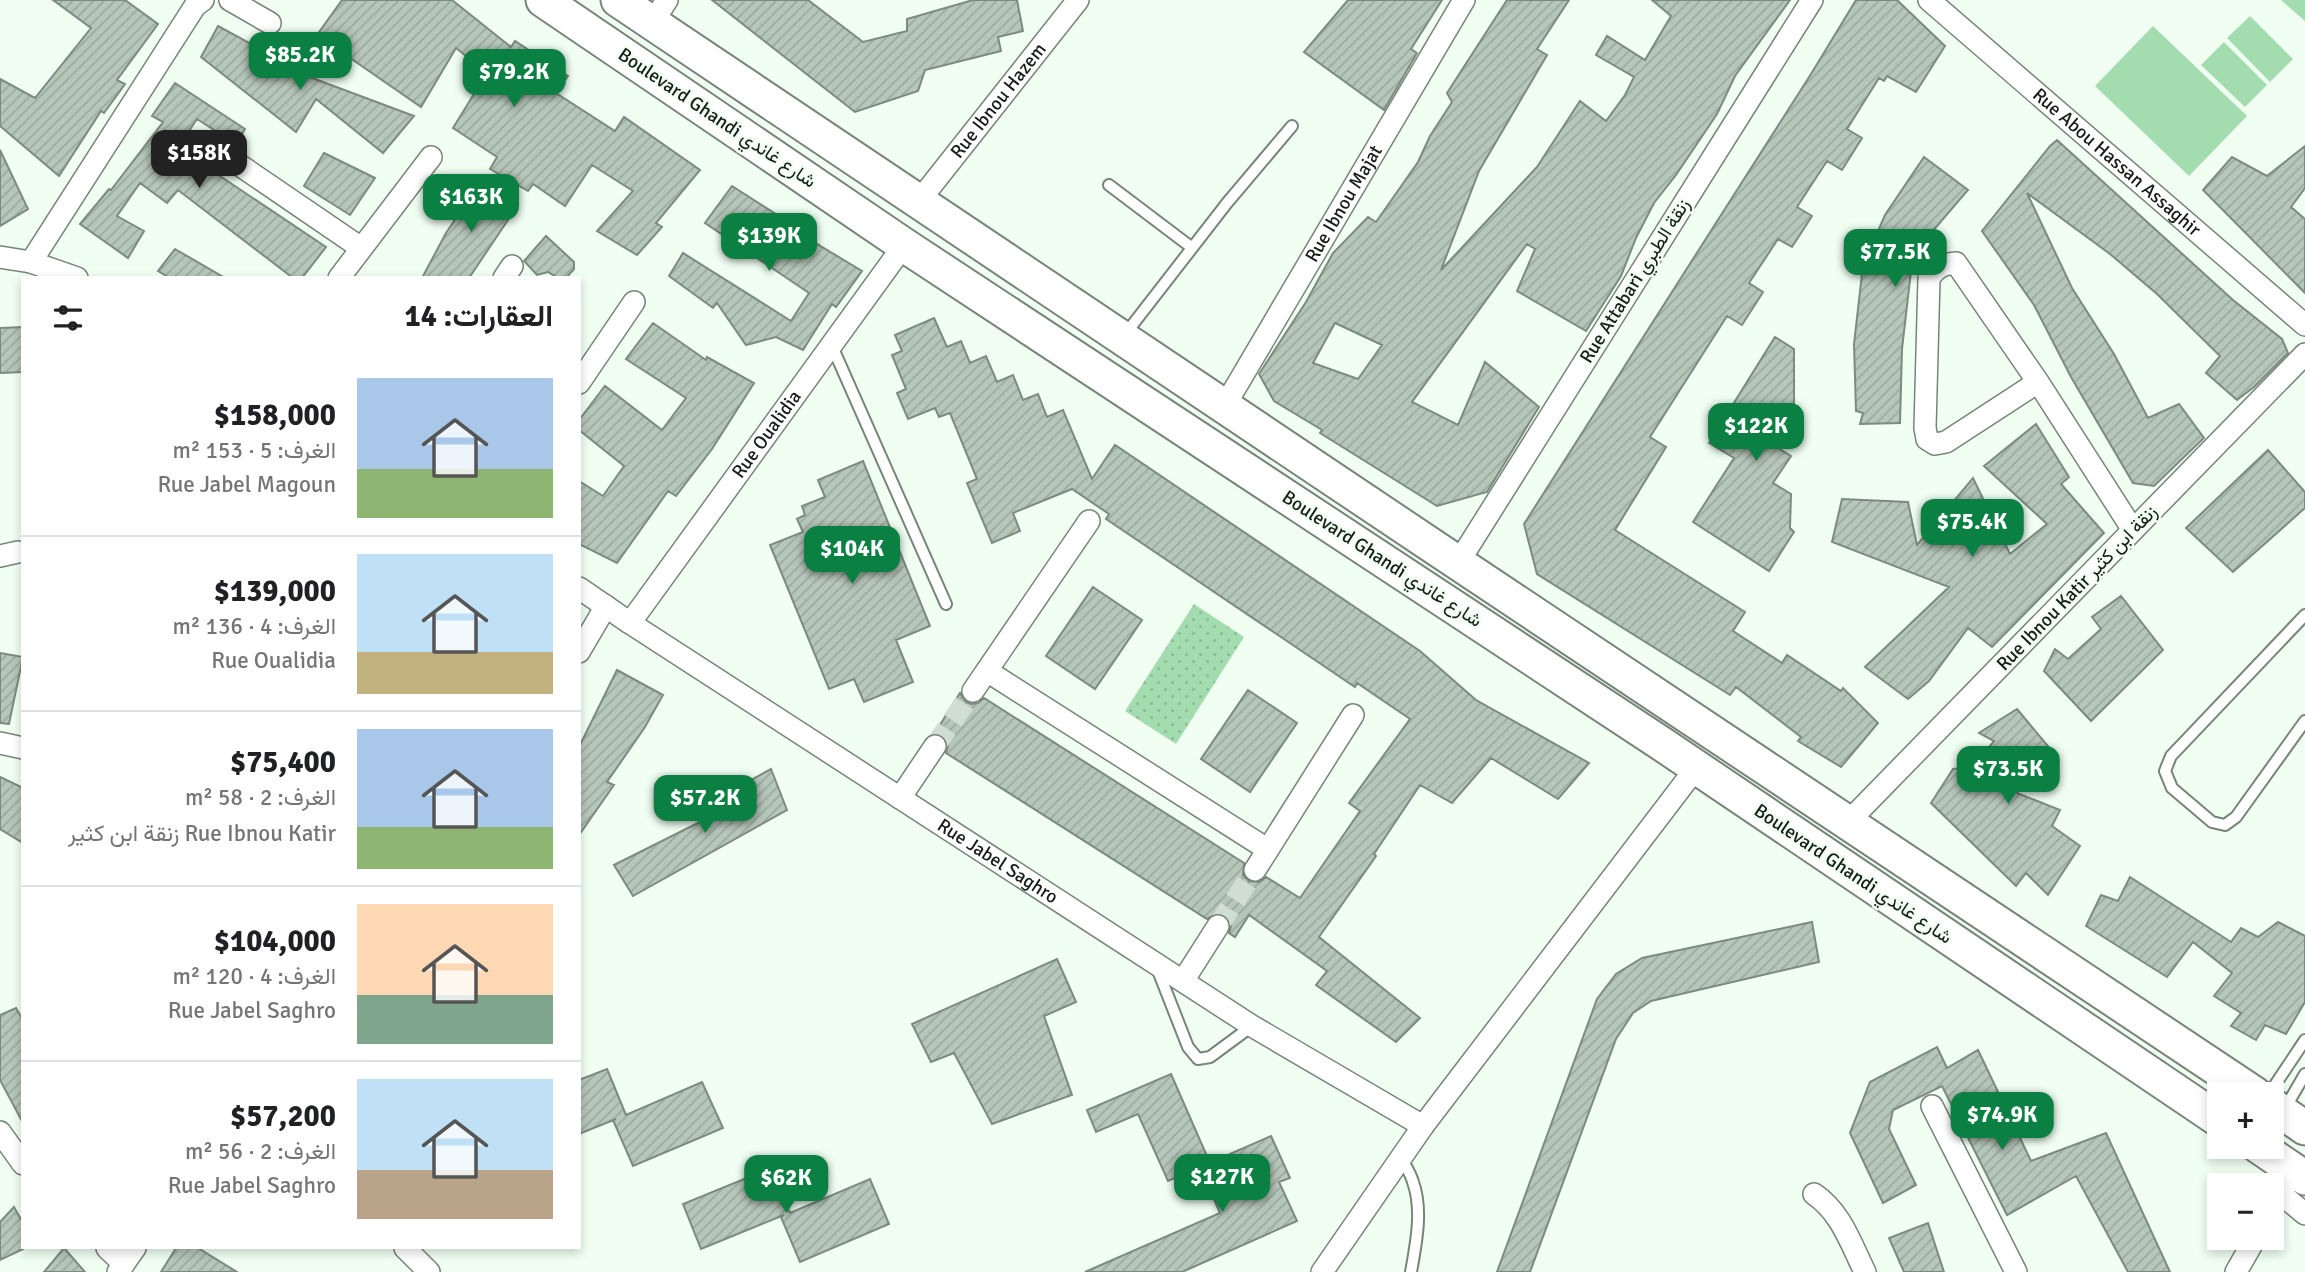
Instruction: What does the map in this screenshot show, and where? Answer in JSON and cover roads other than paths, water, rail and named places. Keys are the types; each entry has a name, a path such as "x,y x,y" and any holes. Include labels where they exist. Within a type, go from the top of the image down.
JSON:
{"main road":[{"name":"Boulevard Ghandi شارع غاندي","path":"543,0 904,245 1696,768 2207,1112"},
{"name":"Boulevard Ghandi شارع غاندي","path":"618,0 659,11 919,201 2237,1082"},
{"path":"2267,1159 2287,1188"}],"street":[{"path":"230,0 270,23"},
{"name":"Rue Ibnou Hazem","path":"919,201 1078,0"},
{"name":"Rue Ibnou Majat","path":"1224,407 1464,0"},
{"name":"Rue Attabari زنقة الطبري","path":"1458,563 1812,0"},
{"name":"Rue Abou Hassan Assaghir","path":"1929,0 2305,325"},
{"path":"32,262 197,2"},
{"path":"219,151 362,248"},
{"path":"341,276 431,157"},
{"name":"Rue Oualidia","path":"630,623 904,245"},
{"path":"0,257 32,262 71,276"},
{"path":"2038,382 1946,442 1935,444 1927,439 1925,429 1929,278 1935,270 1944,264 1956,263 2038,382 2133,530"},
{"path":"581,380 634,302"},
{"name":"Rue Ibnou Katir زنقة ابن كثير","path":"1849,821 2305,354"},
{"path":"973,691 1089,521"},
{"name":"Rue Jabel Saghro","path":"581,589 1252,1026 1423,1126"},
{"path":"581,649 606,606"},
{"path":"987,671 1267,849"},
{"path":"1255,870 1353,715"},
{"path":"0,743 21,748"},
{"path":"900,798 935,746"},
{"path":"1322,1272 1423,1126 1696,768"},
{"path":"1182,981 1218,926"},
{"path":"1932,1106 2016,1272"},
{"path":"0,1132 21,1161"},
{"path":"2287,1188 2305,1214"},
{"path":"1814,1194 1822,1199 1840,1220 1865,1272"},
{"path":"108,1249 126,1261"},
{"path":"406,1249 429,1272"},
{"path":"2236,1272 2249,1250"}],"lane":[{"path":"1122,338 1191,247 1292,126"},
{"path":"1109,185 1191,247"},
{"path":"832,346 946,604"},
{"path":"2305,615 2171,756 2165,771 2172,788 2213,822 2225,825 2236,817 2305,721"},
{"path":"1154,962 1188,1047 1198,1059 1210,1057 1252,1026"},
{"path":"2284,1104 2305,1040"},
{"path":"2284,1107 2305,1074"},
{"path":"1401,1157 1414,1184 1417,1213 1417,1242 1411,1272"}],"tunnel":[{"path":"935,746 973,691"},
{"path":"1218,926 1255,870"}]}
